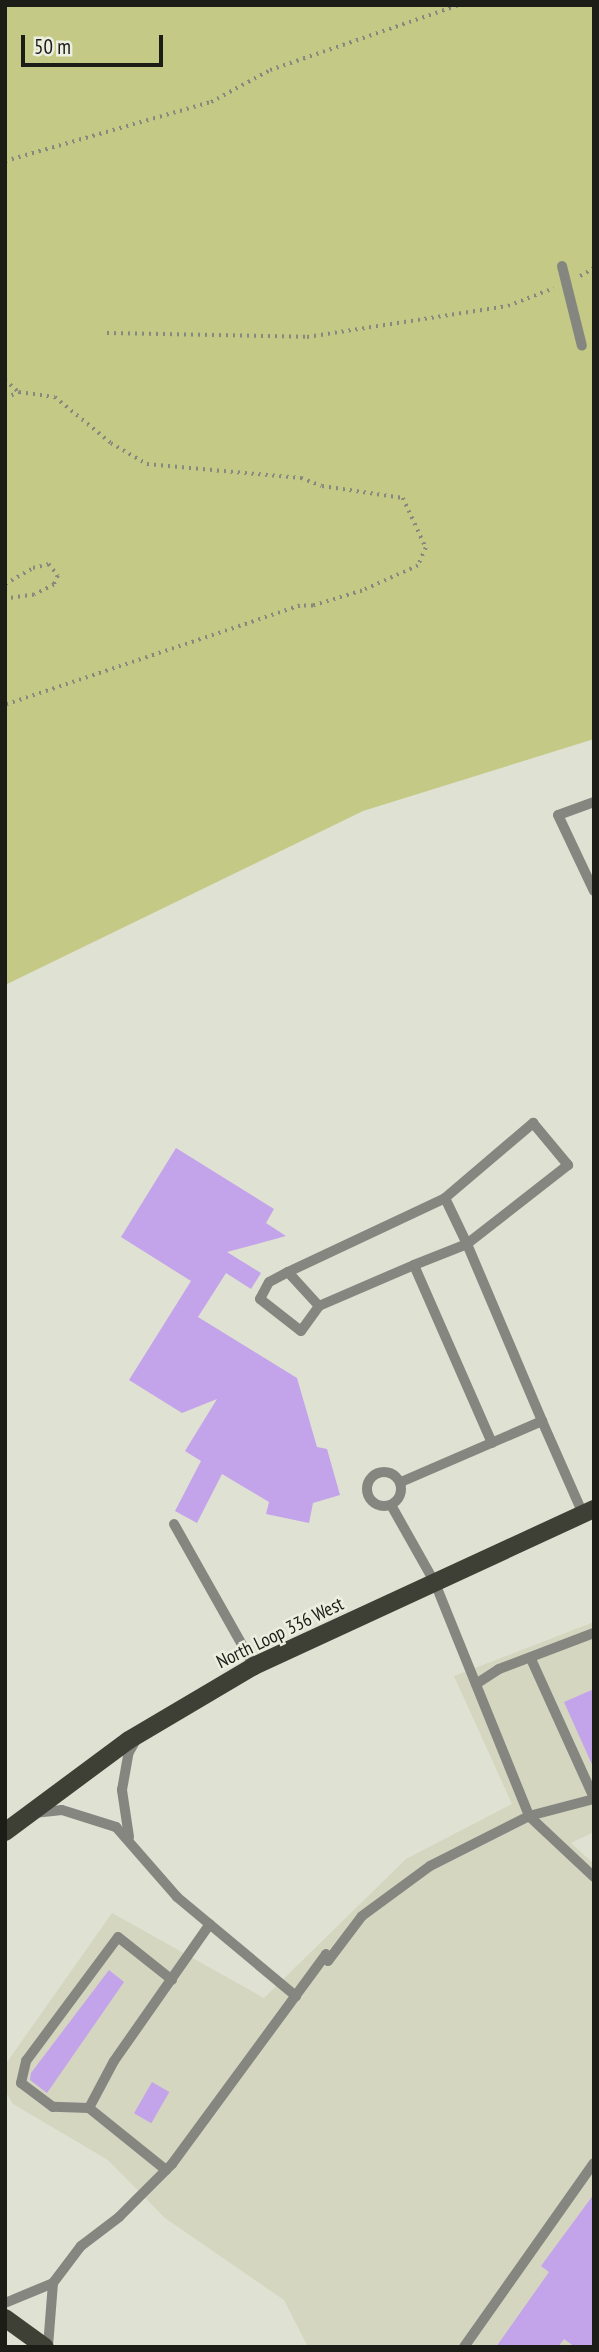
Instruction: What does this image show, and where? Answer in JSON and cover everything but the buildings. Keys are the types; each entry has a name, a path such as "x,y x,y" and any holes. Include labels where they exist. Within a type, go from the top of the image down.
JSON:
{"main road":[{"name":"North Loop 336 West","path":"5,1832 139,1734 254,1666 588,1511"},
{"path":"5,2318 47,2347"}],"lane":[{"path":"562,266 582,346"},
{"path":"594,802 558,815 594,891"},
{"path":"533,1123 568,1165 467,1244 319,1306 301,1331 260,1299 269,1282 445,1198 533,1123"},
{"path":"445,1198 542,1421 588,1511"},
{"path":"414,1265 492,1443"},
{"path":"288,1272 319,1306"},
{"path":"401,1482 542,1421"},
{"path":"377,1472 391,1472 401,1482 401,1495 391,1505 377,1505 368,1495 368,1482 377,1472"},
{"path":"391,1505 435,1583 529,1816 594,1877"},
{"path":"174,1524 254,1666"},
{"path":"476,1684 594,1633"},
{"path":"5,2303 53,2283 81,2246 119,2217 166,2170 296,1996 362,1916 430,1866 529,1816 594,1799 531,1659"},
{"path":"132,1843 124,1822 122,1790 129,1752 139,1734"},
{"path":"28,1814 62,1810 89,1816 116,1827 177,1897 296,1996"},
{"path":"89,2108 114,2061 210,1924"},
{"path":"166,2170 89,2108 53,2107 21,2083 26,2061 118,1937 172,1980"},
{"path":"464,2347 594,2163"},
{"path":"47,2347 53,2283"}],"path":[{"path":"5,162 211,102 270,70 458,5"},
{"path":"107,333 307,337 508,306 567,284 594,268"},
{"path":"5,380 19,392"},
{"path":"5,398 19,392 55,397 111,443 147,464 301,478 322,486 403,498 426,548 418,566 362,591 300,606 5,705"},
{"path":"5,584 50,564 58,576 54,585 34,595 5,600"}],"shaded area":[{"path":"594,1622 594,1832 571,1843 594,1864 594,2347 308,2347 284,2300 165,2218 108,2160 13,2104 5,2091 5,2065 112,1913 264,1998 406,1859 512,1804 454,1676"}],"green space":[{"path":"5,5 594,5 594,739 363,811 5,985"}]}
